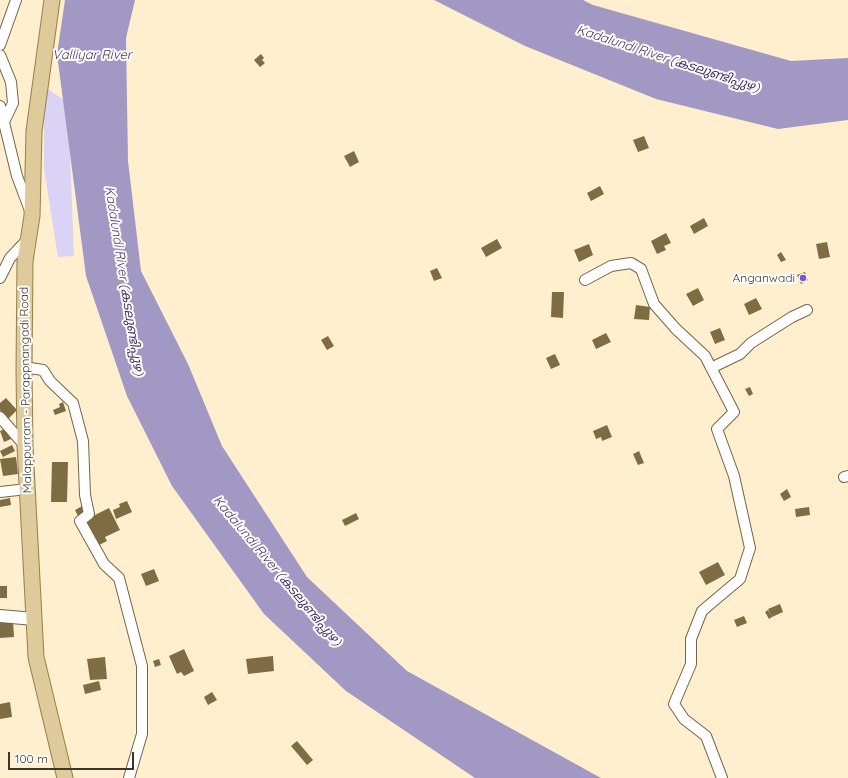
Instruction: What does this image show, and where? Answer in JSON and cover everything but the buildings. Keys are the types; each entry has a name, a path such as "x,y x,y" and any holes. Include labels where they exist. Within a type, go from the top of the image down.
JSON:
{"main road":[{"name":"Malappurram - Parappnangadi Road","path":"52,0 34,131 32,216 25,261 25,446 36,657 65,778"}],"street":[{"path":"0,45 16,0"},
{"path":"0,55 10,82 13,103 4,122"},
{"path":"0,106 17,176 32,216"},
{"path":"0,278 10,258 29,238"},
{"path":"585,280 611,266 631,263 641,269 654,304 705,356 734,412 717,429 734,476 750,548 740,579 702,611 691,639 691,664 674,704 684,719 706,736 722,778"},
{"path":"711,368 740,354 751,343 792,317 807,310"},
{"path":"24,367 43,370 50,381 73,402 83,441 85,495 89,514 80,521 104,564 119,578 142,666 142,734 129,778"},
{"path":"0,417 25,446"},
{"path":"0,492 27,489"},
{"path":"0,616 34,619"}],"shaded area":[{"path":"44,86 68,103 74,256 58,257 44,169"}],"water":[{"name":"Valliyar River","path":"65,0 135,0 126,38 128,161 141,271 188,364 222,446 307,577 407,671 601,778 475,778 346,691 264,614 172,486 127,396 86,276 57,54"},
{"name":"Kadalundi River (കടലുണ്ടിപ്പുഴ)","path":"434,0 583,0 593,5 791,61 848,58 848,120 778,129 656,99 525,46"}],"place":[{"name":"Anganwadi","path":"803,278"}]}
